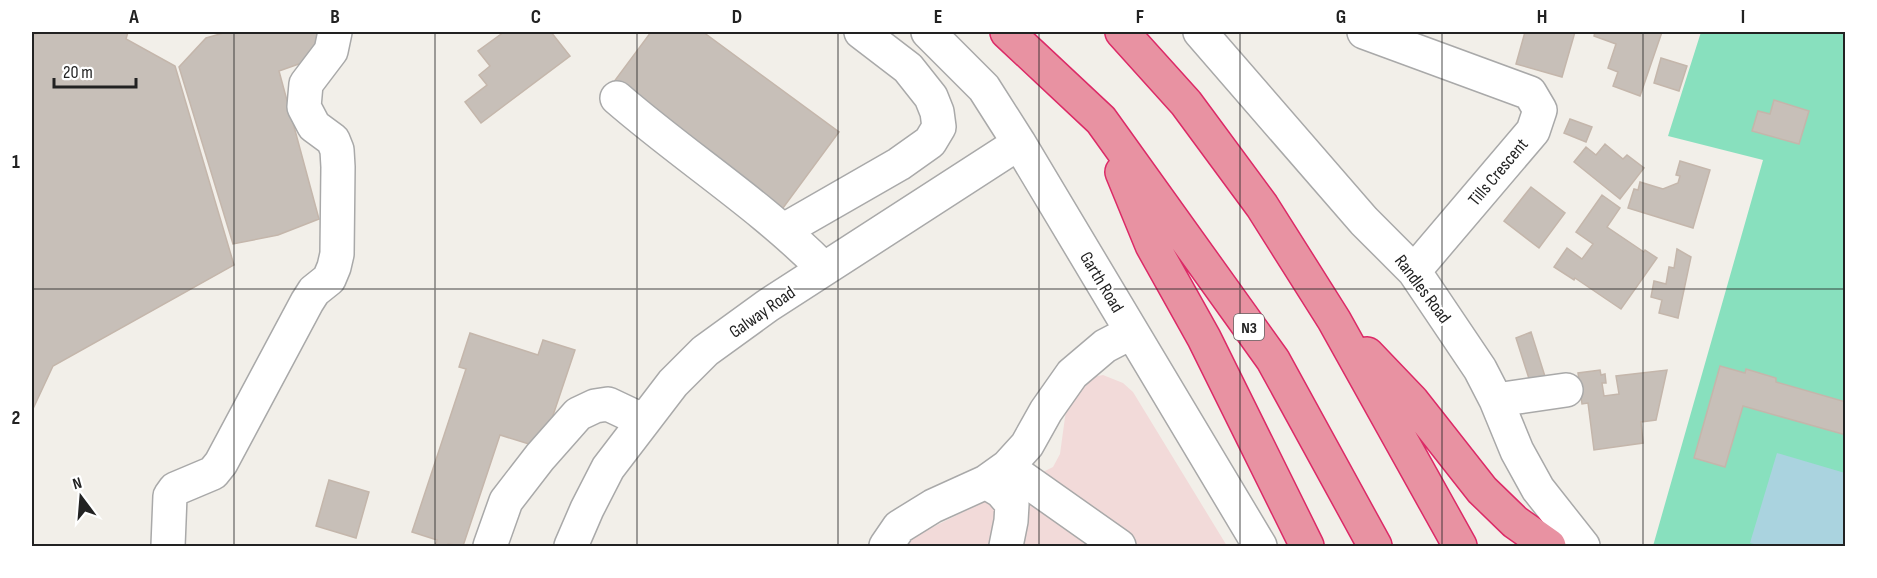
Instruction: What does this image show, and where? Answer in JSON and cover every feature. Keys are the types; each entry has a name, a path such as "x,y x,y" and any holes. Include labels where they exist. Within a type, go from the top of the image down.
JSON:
{"highway":[{"name":"N3","path":"1007,32 1101,120 1273,360 1375,546"},
{"path":"1122,32 1186,103 1262,206 1334,320 1460,546"},
{"path":"1101,120 1152,245 1204,338 1307,546"},
{"path":"1334,320 1412,401 1482,490 1515,522 1549,546"}],"street":[{"path":"168,546 170,496 175,489 213,473 221,463 307,302 314,291 329,279 334,267 339,167 337,150 333,141 314,126 304,107 306,84 331,51 335,32"},
{"path":"784,230 898,164 930,142 939,127 937,112 931,97 908,68 861,32"},
{"name":"Garth Road","path":"928,32 984,88 1260,546"},
{"name":"Randles Road","path":"1200,32 1364,221 1414,271 1480,369 1538,489 1583,546"},
{"name":"Tills Crescent","path":"1364,32 1530,93 1540,110 1533,131 1414,271"},
{"path":"617,98 648,125 784,230 824,269"},
{"name":"Galway Road","path":"571,546 586,509 608,468 673,383 705,351 767,306 1019,143"},
{"path":"886,546 899,527 933,506 997,474 1027,445 1046,411 1072,374 1105,346 1132,332"},
{"path":"1496,400 1566,390"},
{"path":"490,546 506,501 540,456 578,414 595,406 608,404 644,421"},
{"path":"997,474 1001,491 1012,504 1006,546"},
{"path":"997,474 1119,546"}],"shaded area":[{"path":"1103,375 1123,383 1133,392 1227,546 903,546 921,533 1053,467 1060,454 1066,410 1082,379"}],"green space":[{"path":"1701,32 1845,32 1845,546 1653,546 1763,160 1668,136"}],"water":[{"path":"1777,453 1845,473 1845,546 1762,546 1750,543"}],"building":[{"path":"42,32 128,32 126,39 175,66 234,265 53,366 32,411 32,35"},
{"path":"227,32 325,32 316,58 279,71 319,219 278,235 233,244 179,67 206,38"},
{"path":"504,32 551,32 570,56 481,123 465,102 487,85 479,75 490,66 478,51"},
{"path":"651,32 703,32 839,132 783,208 613,83"},
{"path":"1525,32 1575,32 1562,77 1516,64"},
{"path":"1595,32 1662,32 1640,96 1613,86 1618,72 1608,68 1616,44 1594,36"},
{"path":"1661,58 1687,66 1679,91 1654,83"},
{"path":"1774,100 1809,111 1799,144 1752,131 1758,111 1770,114"},
{"path":"1570,119 1592,127 1586,142 1564,133"},
{"path":"1605,144 1623,159 1627,155 1644,168 1620,199 1574,162 1586,147 1596,155"},
{"path":"1680,161 1710,170 1693,228 1628,208 1634,189 1638,190 1640,182 1663,189 1678,183 1680,176 1676,175"},
{"path":"1531,187 1565,213 1539,248 1504,221"},
{"path":"1602,195 1620,208 1607,227 1657,258 1621,309 1575,278 1574,280 1554,267 1567,248 1582,259 1593,244 1576,232"},
{"path":"1677,249 1691,257 1678,318 1659,313 1662,300 1651,297 1654,281 1666,284 1669,267 1674,268"},
{"path":"1531,332 1548,386 1533,391 1516,338"},
{"path":"470,333 538,355 543,340 575,350 542,448 500,435 463,546 448,544 447,546 435,546 437,540 412,532 466,369 459,367"},
{"path":"1720,366 1745,373 1746,369 1776,378 1776,382 1846,402 1846,435 1743,406 1725,467 1694,458"},
{"path":"1600,370 1601,375 1605,374 1606,383 1602,383 1604,396 1619,394 1616,376 1667,370 1656,420 1641,422 1643,443 1594,450 1588,403 1582,404 1578,373"},
{"path":"329,480 369,492 356,538 316,526"}]}
